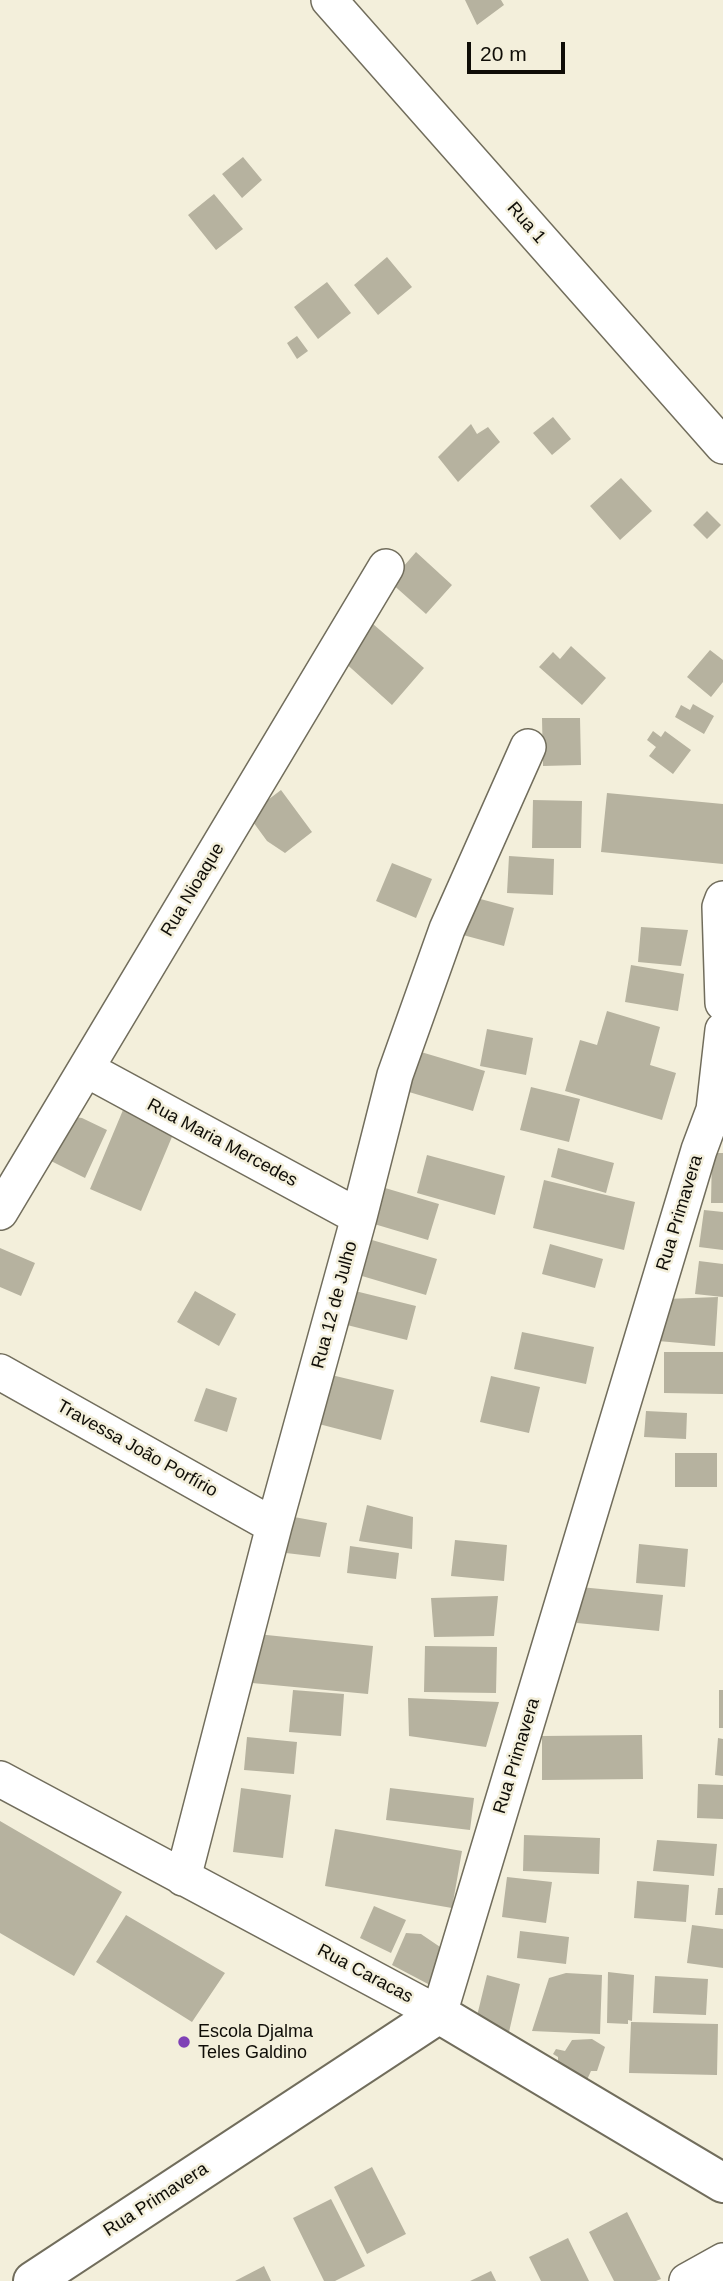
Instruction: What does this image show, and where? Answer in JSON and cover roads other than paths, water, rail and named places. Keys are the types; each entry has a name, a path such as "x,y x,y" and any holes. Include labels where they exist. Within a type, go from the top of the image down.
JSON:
{"street":[{"name":"Rua 1","path":"329,0 723,446"},
{"name":"Rua Nioaque","path":"0,1212 386,567"},
{"name":"Rua 12 de Julho","path":"183,1878 395,1075 443,941 528,747"},
{"path":"723,899 720,907 723,1003"},
{"name":"Rua Primavera","path":"33,2281 439,2014 695,1164 714,1110 723,1030"},
{"name":"Rua Maria Mercedes","path":"86,1069 359,1217"},
{"name":"Travessa João Porfírio","path":"0,1372 274,1526"},
{"name":"Rua Caracas","path":"0,1779 439,2014 723,2183"},
{"path":"687,2281 723,2261"}],"place":[{"name":"Escola Djalma Teles Galdino","path":"184,2042"}]}
